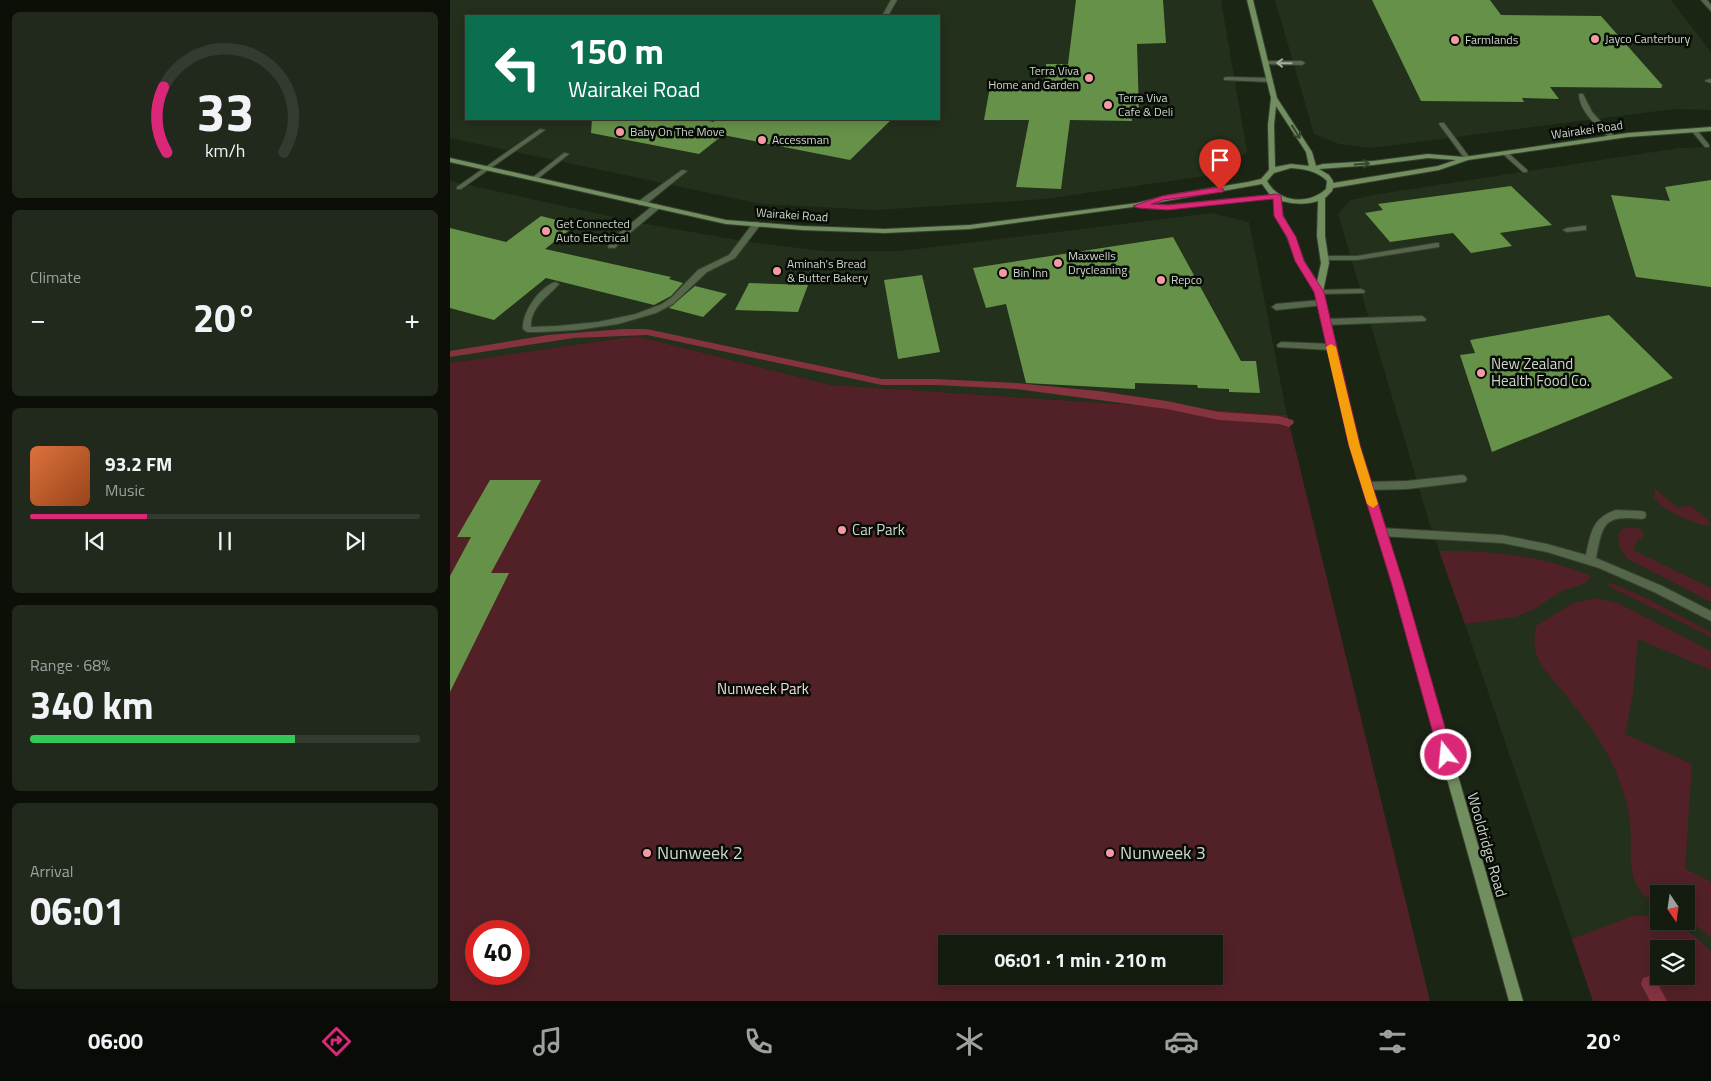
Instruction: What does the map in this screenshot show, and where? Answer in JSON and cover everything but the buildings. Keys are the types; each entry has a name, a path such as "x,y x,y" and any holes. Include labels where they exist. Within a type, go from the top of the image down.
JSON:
{"street":[{"path":"886,15 894,0"},
{"path":"1250,0 1274,98 1271,124 1272,170 1266,175 1264,181 1266,186 1277,196"},
{"path":"1704,0 1711,9"},
{"path":"1266,63 1302,63"},
{"path":"1226,79 1270,80"},
{"path":"1580,95 1583,105 1590,116 1612,138"},
{"path":"1274,98 1309,152 1313,169 1326,177 1331,186 1330,190 1322,198"},
{"path":"1442,124 1467,158"},
{"name":"Wairakei Road","path":"1272,170 1291,166 1313,169 1322,166 1373,163 1428,156 1467,158 1612,138 1711,129"},
{"path":"459,188 542,130"},
{"path":"1694,130 1707,146"},
{"path":"1505,153 1525,171"},
{"path":"534,179 566,154"},
{"name":"Wairakei Road","path":"1331,186 1439,168 1467,158"},
{"name":"Wairakei Road","path":"450,160 726,222 802,228 886,231 960,228 1138,206 1168,208 1277,196 1295,201 1322,198"},
{"path":"642,203 684,171"},
{"name":"Wairakei Road","path":"1138,206 1162,198 1220,190 1264,181"},
{"name":"Wooldridge Road","path":"1277,196 1279,216 1292,237 1300,261 1319,292 1354,446 1381,532 1516,1001"},
{"name":"Wooldridge Road","path":"1319,292 1325,263 1321,236 1322,198"},
{"path":"612,246 621,236 658,206"},
{"path":"555,284 530,312 526,321 528,329 539,331 600,324 652,312 665,306 688,287 701,271 730,258 757,224"},
{"path":"1567,230 1583,228"},
{"path":"1324,258 1357,258 1436,245"},
{"path":"1319,292 1361,291"},
{"path":"1276,307 1321,303"},
{"path":"1326,322 1422,319"},
{"path":"1281,345 1331,347"},
{"path":"1367,486 1407,485 1462,479"},
{"path":"1590,560 1599,526 1607,516 1620,512 1641,515"},
{"path":"1381,532 1502,539 1547,548 1590,560 1658,588 1711,616"}],"shaded area":[{"path":"450,0 1221,0 1247,152 1219,174 1045,199 876,210 761,204 450,138"},
{"path":"1275,0 1671,0 1711,52 1711,110 1674,109 1371,148 1339,144 1314,134"},
{"path":"1711,147 1711,1001 1593,1001 1429,522 1338,214 1350,200 1679,148"},
{"path":"450,181 640,223 749,242 824,251 901,251 1211,213 1249,222 1287,415 831,385 636,336 450,363"}],"green space":[{"name":"Nunweek Park","path":"636,336 831,385 1287,415 1430,1001 450,1001 450,363"},
{"path":"1655,489 1678,508 1690,505 1708,520 1711,526 1688,520 1663,507 1654,497"},
{"path":"1633,527 1642,530 1644,534 1642,539 1639,538 1633,550 1711,588 1711,602 1628,559 1620,549 1618,536 1622,529"},
{"path":"1439,551 1497,553 1536,559 1591,576 1586,583 1562,591 1534,609 1516,617 1465,624"},
{"path":"1609,582 1646,598 1711,632 1711,637 1608,586"},
{"path":"1596,598 1620,604 1711,651 1711,670 1638,639 1633,693 1625,734 1692,764 1685,869 1711,882 1711,937 1695,925 1695,885 1650,885 1650,899 1638,887 1631,863 1628,810 1614,768 1583,716 1542,666 1537,656 1534,642 1536,626 1573,603"},
{"path":"1632,916 1650,916 1650,930 1685,930 1711,952 1711,1001 1593,1001 1572,939"}],"waterway":[{"path":"450,354 574,335 647,332 882,382 935,382 1016,386 1167,405 1219,416 1279,420 1289,423"},
{"path":"1649,984 1659,1001"}],"slow traffic":[{"path":"1331,347 1354,446 1373,504"}],"place":[{"name":"Jayco Canterbury","path":"1595,39"},
{"name":"Farmlands","path":"1455,40"},
{"name":"Terra Viva Home and Garden","path":"1089,78"},
{"name":"Terra Viva Cafe & Deli","path":"1108,105"},
{"name":"Baby On The Move","path":"620,132"},
{"name":"Accessman","path":"762,140"},
{"name":"Get Connected Auto Electrical","path":"546,231"},
{"name":"Maxwells Drycleaning","path":"1058,263"},
{"name":"Aminah's Bread & Butter Bakery","path":"777,271"},
{"name":"Bin Inn","path":"1003,273"},
{"name":"Repco","path":"1161,280"},
{"name":"New Zealand Health Food Co.","path":"1481,373"},
{"name":"Car Park","path":"842,530"},
{"name":"Nunweek 2","path":"647,853"},
{"name":"Nunweek 3","path":"1110,853"}],"route":[{"path":"1220,190 1162,198 1138,206 1168,208 1277,196 1279,216 1292,237 1300,261 1319,292 1354,446 1398,585 1446,755"}]}
